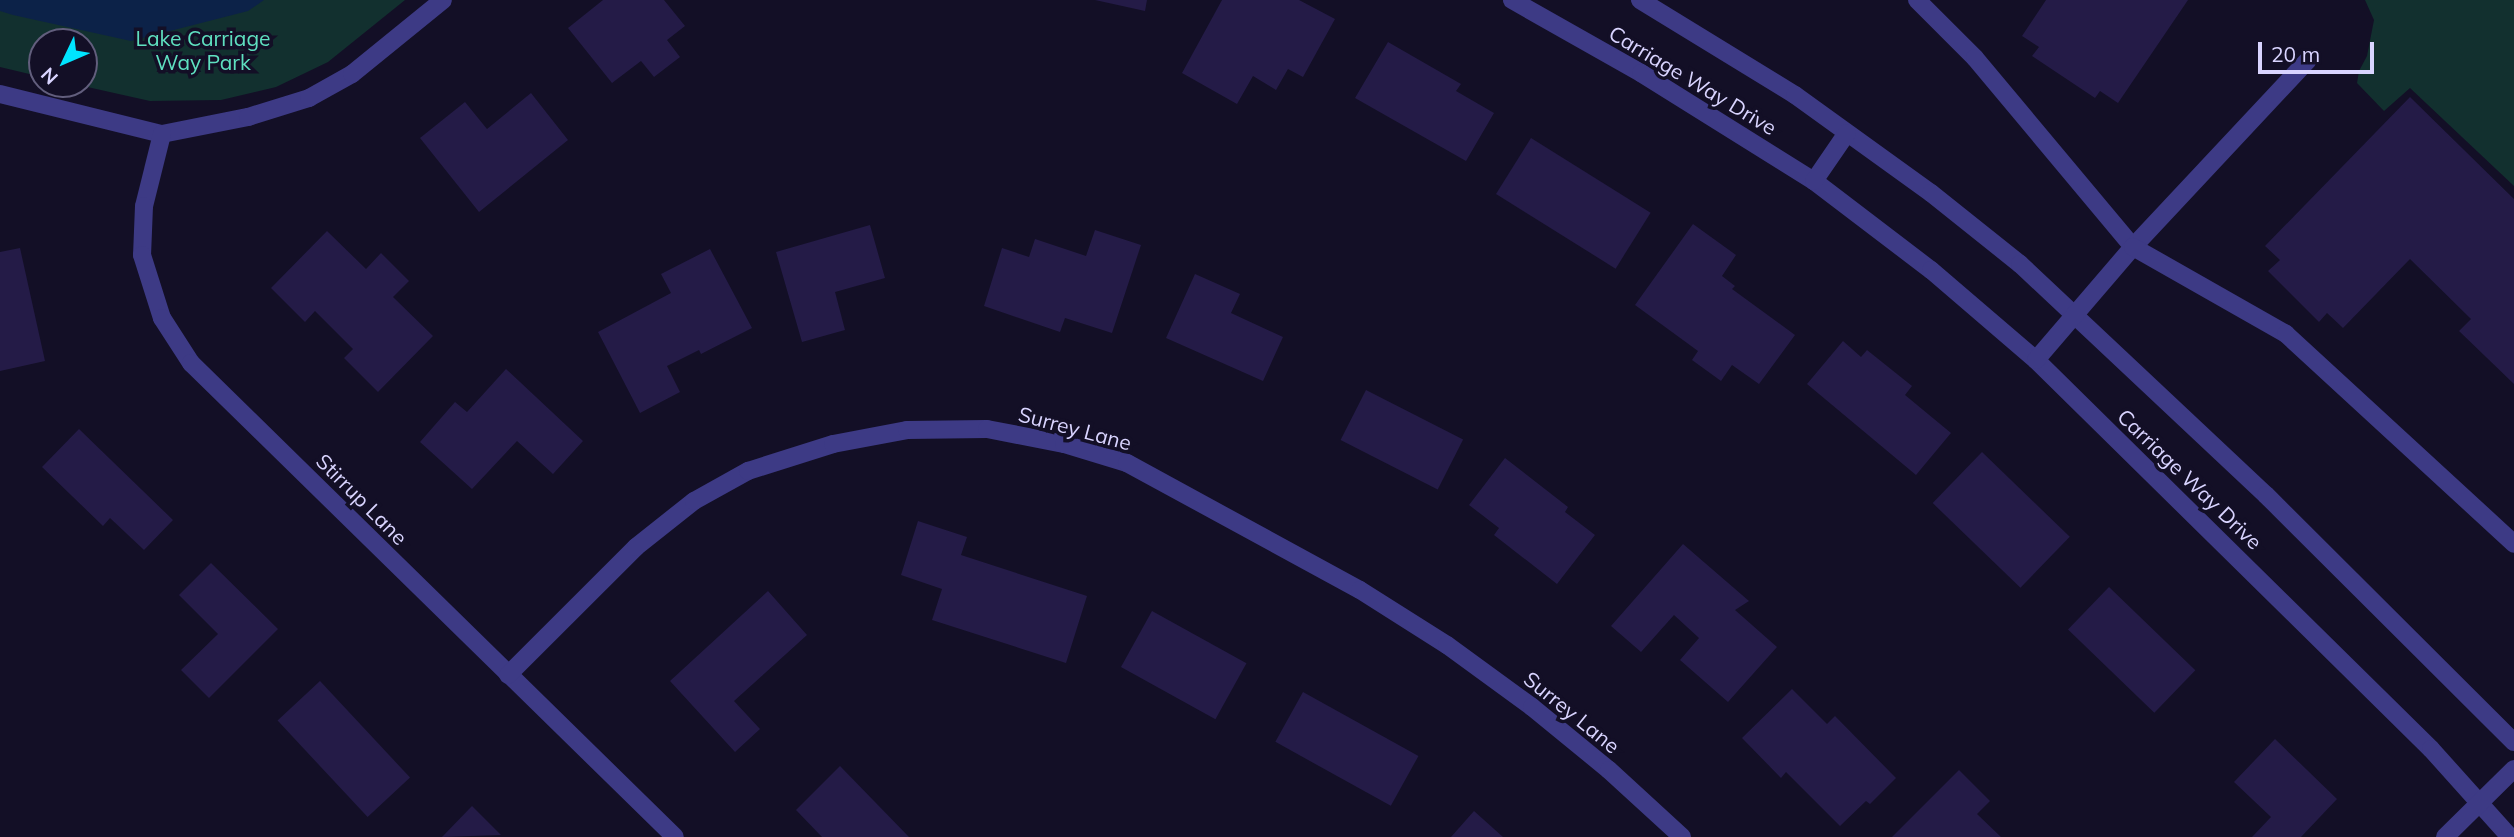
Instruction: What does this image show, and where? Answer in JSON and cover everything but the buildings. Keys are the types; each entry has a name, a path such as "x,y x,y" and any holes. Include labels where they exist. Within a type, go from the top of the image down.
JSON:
{"street":[{"path":"0,94 162,134 248,117 310,98 352,75 443,0"},
{"name":"Carriage Way Drive","path":"1512,0 1641,73 1814,181 1931,270 2036,360 2431,749 2510,837"},
{"name":"Carriage Way Drive","path":"1640,0 1795,95 1961,216 2020,264 2266,495 2514,742"},
{"path":"1917,0 1975,58 2133,247 2286,334 2514,544"},
{"path":"2036,360 2073,313 2308,60"},
{"path":"1814,181 1847,133"},
{"name":"Stirrup Lane","path":"162,134 144,206 142,255 162,318 191,363 675,837"},
{"name":"Surrey Lane","path":"508,675 636,547 664,523 694,501 748,471 833,444 907,430 987,429 1064,444 1127,463 1360,590 1447,645 1532,707 1609,770 1682,837"},
{"path":"2445,837 2514,769"}],"green space":[{"name":"Lake Carriage Way Park","path":"0,0 405,0 328,62 276,87 221,100 150,101 98,89 98,28 28,28 28,74 0,67"},
{"path":"2365,0 2514,0 2514,186 2410,88 2384,111 2357,83 2359,71 2367,56 2374,20"}],"water":[{"path":"0,0 264,0 248,11 131,41 98,34 98,28 72,28 0,11"}]}
